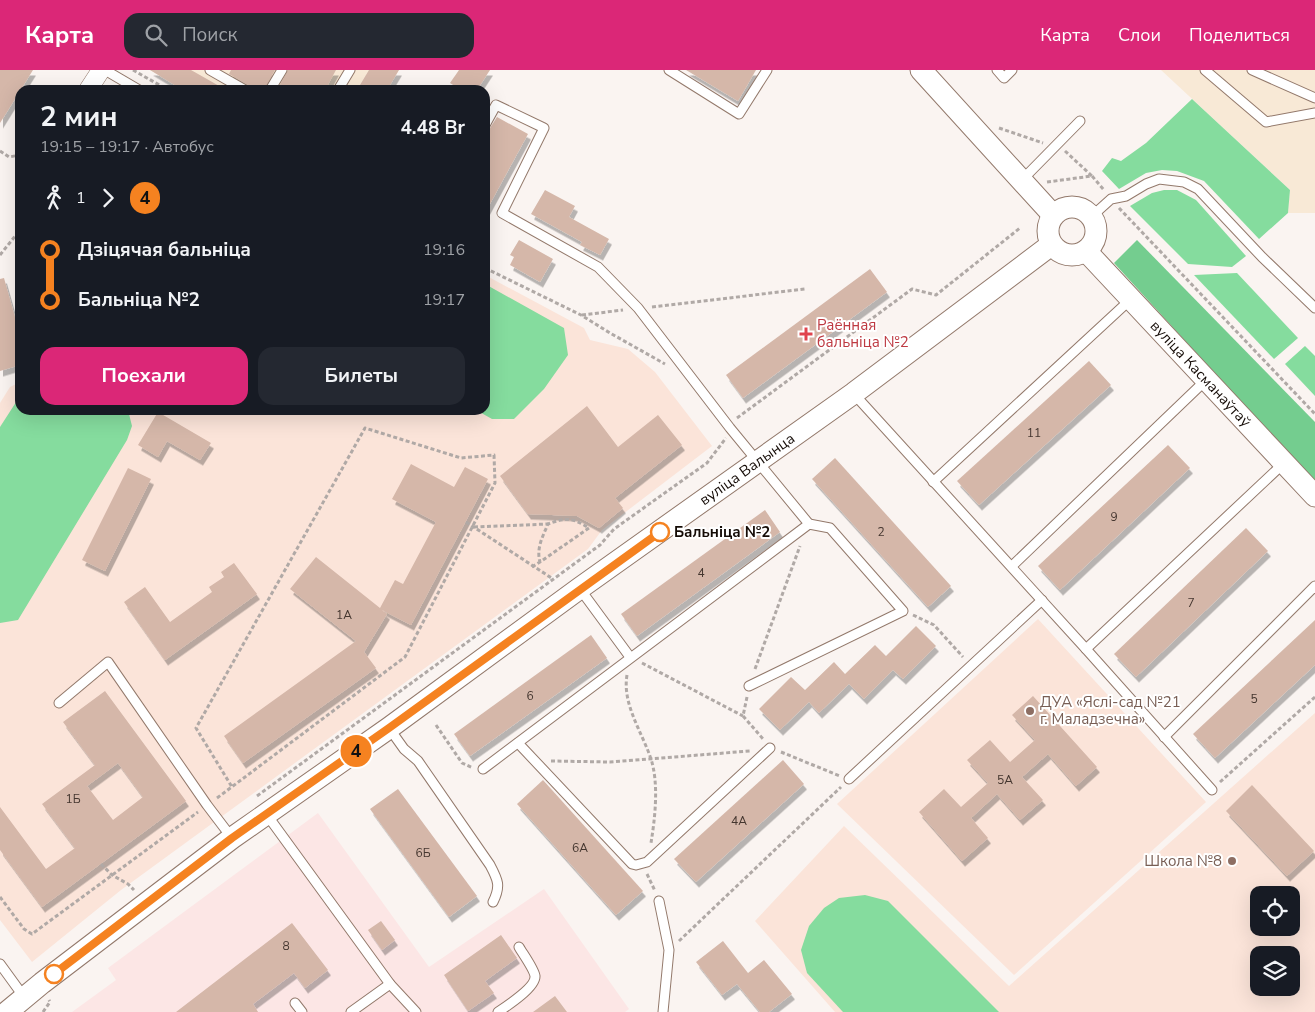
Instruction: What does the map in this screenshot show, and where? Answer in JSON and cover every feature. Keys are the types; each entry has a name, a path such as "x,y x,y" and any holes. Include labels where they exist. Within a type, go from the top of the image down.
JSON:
{"street":[{"path":"91,85 101,70"},
{"path":"921,70 1054,215"},
{"path":"1063,208 1079,208 1091,217 1095,224 1096,232 1094,240 1086,251 1076,256 1068,256 1060,253 1051,245 1048,240 1048,225 1054,215 1063,208"},
{"name":"вуліца Валынца","path":"8,1012 24,997 232,838 389,728 580,588 854,393 1051,245"},
{"name":"вуліца Касманаўтаў","path":"1086,251 1315,496"}],"lane":[{"path":"105,70 130,85"},
{"path":"210,70 225,74 239,85"},
{"path":"273,85 282,70"},
{"path":"341,85 350,70"},
{"path":"669,70 739,114 767,70"},
{"path":"997,70 1004,78 1012,70"},
{"path":"1205,70 1266,122 1315,113"},
{"path":"1252,70 1315,98"},
{"path":"490,116 496,105 544,128 502,213 598,267 638,308 730,428 809,524 830,528 903,611 748,686"},
{"path":"1021,181 1080,121"},
{"path":"1091,217 1111,199 1126,196 1146,184 1159,179 1184,182 1198,189 1262,257 1315,308"},
{"path":"933,482 1131,299"},
{"path":"1012,566 1206,380"},
{"path":"854,393 1212,790"},
{"path":"1086,649 1284,463"},
{"path":"483,769 809,524"},
{"path":"1164,737 1315,586"},
{"path":"580,588 630,657"},
{"path":"849,779 1042,600"},
{"path":"59,703 108,662 232,838"},
{"path":"389,728 404,749 418,761 490,866 497,879 498,891 493,902"},
{"path":"518,743 632,864 636,865 647,862 769,749"},
{"path":"267,814 390,984 416,1012"},
{"path":"659,901 669,950 663,1012"},
{"path":"498,1012 534,981 535,975 519,947"},
{"path":"0,964 24,997"},
{"path":"351,1012 390,984"},
{"path":"295,1004 302,1012"}],"path":[{"path":"133,70 159,85"},
{"path":"995,126 1066,151 1092,176 1111,199 1315,414"},
{"path":"0,151 9,157 15,155"},
{"path":"1043,183 1092,176"},
{"path":"730,428 733,422 912,289 936,295 1020,228"},
{"path":"0,255 15,236"},
{"path":"490,270 581,315 671,368"},
{"path":"581,315 805,289"},
{"path":"0,897 24,929 32,934 232,787 405,657 474,527 495,483 494,455 461,458 365,428 196,728 232,787"},
{"path":"250,801 553,580 600,545 614,529 707,463 727,437 721,430"},
{"path":"474,527 548,524 562,519 576,520 589,528 532,567"},
{"path":"466,522 553,580"},
{"path":"540,562 538,554 541,540 548,524"},
{"path":"903,611 934,625 972,665"},
{"path":"659,901 648,876 647,862 656,816 654,781 651,759 637,722 629,708 626,680 630,657 743,716"},
{"path":"1212,790 1315,697"},
{"path":"436,725 462,763 470,768 483,769"},
{"path":"534,761 610,762 769,749"},
{"path":"669,950 849,779"},
{"path":"101,864 112,875 128,884 134,891"},
{"path":"127,896 142,886"}],"shaded area":[{"path":"150,70 399,70 390,85 175,85"},
{"path":"1161,70 1315,70 1315,213 1288,213 1290,190"},
{"path":"490,278 584,328 590,340 628,349 655,372 712,446 602,530 588,549 121,890 32,962 0,920 0,403 10,387 15,384 15,415 490,415"},
{"name":"ДУА «Яслі-сад №21 г. Маладзечна»","path":"1038,619 1206,802 1014,975 837,804"},
{"name":"Школа №8","path":"1315,713 1315,1012 835,1012 755,921 844,826 1009,986"},
{"path":"318,813 429,967 544,889 629,1009 625,1012 72,1012 116,980 108,968"}],"green space":[{"path":"1192,99 1290,190 1288,213 1259,239 1204,181 1177,171 1162,170 1146,173 1119,189 1102,171 1112,158 1121,161 1146,143"},
{"path":"1164,190 1177,190 1196,200 1246,256 1232,267 1188,264 1130,206 1152,193"},
{"path":"1137,240 1315,422 1315,483 1114,263"},
{"path":"1237,273 1298,338 1274,359 1194,275"},
{"path":"490,287 564,328 568,355 544,389 514,419 492,419 485,415 490,415"},
{"path":"1305,346 1315,356 1315,396 1285,364"},
{"path":"15,404 15,415 129,415 132,426 127,440 18,620 0,623 0,427"},
{"path":"865,895 888,901 999,1012 843,1012 807,973 801,950 809,926 824,908 839,898"}],"building":[{"path":"0,70 33,70 24,85 15,85 15,99 0,123"},
{"path":"150,70 191,70 217,85 175,85"},
{"path":"231,70 275,70 267,85 248,85 229,74"},
{"path":"288,70 336,70 328,85 280,85"},
{"path":"369,70 399,70 390,85 360,85"},
{"path":"459,70 490,70 480,85 453,85 450,83"},
{"path":"686,70 756,70 738,101"},
{"path":"497,117 528,134 490,204 490,128"},
{"path":"545,190 575,206 569,217 609,239 600,255 580,245 582,242 531,214"},
{"path":"519,240 553,259 540,282 510,265 514,257 510,255"},
{"name":"Раённая бальніца №2","path":"870,269 887,292 743,398 726,375"},
{"path":"4,278 15,317 15,366 0,371 0,279"},
{"path":"1089,361 1111,385 979,505 957,481"},
{"path":"587,406 618,447 658,415 682,445 615,498 623,508 599,528 577,516 528,514 500,476"},
{"path":"156,415 163,415 211,443 200,460 167,441 158,457 138,445"},
{"path":"1168,445 1190,468 1060,590 1038,566"},
{"path":"835,458 951,586 928,607 812,479"},
{"path":"411,464 454,487 465,467 488,479 411,625 382,610 387,614 364,652 376,668 243,763 224,736 356,641 290,589 316,557 380,608 395,580 403,584 436,522 392,499"},
{"path":"128,468 151,479 105,571 82,560"},
{"path":"765,510 780,532 637,636 621,614"},
{"path":"1246,528 1268,551 1136,677 1114,654"},
{"path":"234,563 257,594 165,660 124,602 145,587 170,622 212,592 209,587 224,577 221,572"},
{"path":"1315,620 1315,665 1215,758 1193,734"},
{"path":"916,626 936,646 903,679 893,670 864,699 849,684 819,713 809,702 780,730 759,709 791,677 805,690 834,662 845,674 875,645 886,656"},
{"path":"591,635 607,658 470,756 454,734"},
{"path":"105,691 186,801 42,907 0,850 0,807 46,869 75,848 42,804 95,765 63,722","holes":["118,763 143,797 113,820 87,786"]},
{"path":"1033,696 1097,767 1076,786 1048,754 1022,777 1043,800 1020,820 997,794 971,818 988,838 962,861 919,812 944,789 961,807 988,783 967,760 990,740 1010,762 1035,740 1012,715"},
{"path":"783,760 804,784 696,882 674,859"},
{"path":"543,780 643,891 616,915 517,804"},
{"path":"1252,785 1314,851 1287,876 1226,811"},
{"path":"398,789 477,896 449,917 370,809"},
{"path":"381,921 395,940 382,950 368,930"},
{"path":"292,923 328,970 305,988 294,973 253,1004 258,1012 176,1012"},
{"path":"501,935 517,958 485,981 494,993 468,1011 444,975"},
{"path":"723,941 748,973 764,960 792,994 769,1012 760,1012 737,984 722,995 696,962"},
{"path":"555,996 567,1012 533,1012"}],"bus line":[{"name":"4","path":"54,974 232,838 389,728 580,588 660,532"}],"place":[{"name":"Раённая бальніца №2","path":"806,334"},
{"name":"Бальніца №2","path":"660,532"},
{"name":"ДУА «Яслі-сад №21 г. Маладзечна»","path":"1030,711"},
{"name":"Школа №8","path":"1232,861"}]}
